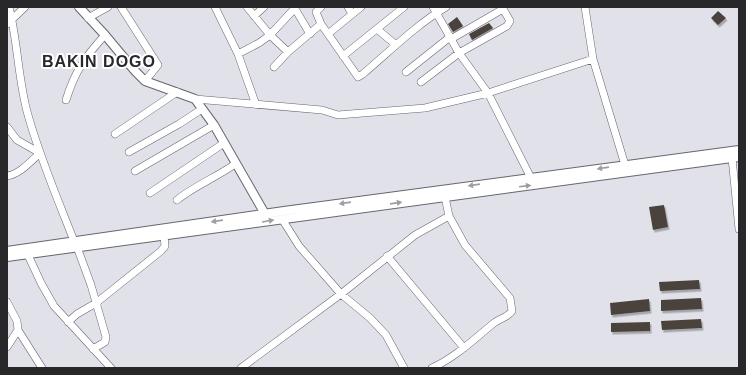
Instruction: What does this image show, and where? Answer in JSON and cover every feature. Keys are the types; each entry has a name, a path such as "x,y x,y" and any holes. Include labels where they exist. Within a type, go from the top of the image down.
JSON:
{"street":[{"path":"9,7 9,22 26,107 40,153 89,278 106,340 103,344 93,349"},
{"path":"9,22 25,7"},
{"path":"79,7 145,81 195,99 322,110 338,115 425,108 488,93 593,59"},
{"path":"88,18 108,7"},
{"path":"121,7 158,65 145,81"},
{"path":"216,7 238,54 256,105"},
{"path":"247,7 270,35 288,52"},
{"path":"254,16 264,7"},
{"path":"321,7 316,12 321,24 356,76 360,77 435,10 446,7"},
{"path":"348,7 352,14"},
{"path":"328,34 361,7"},
{"path":"343,56 404,7"},
{"path":"585,7 593,59 625,165"},
{"path":"238,54 259,43 270,35 294,8 310,34"},
{"path":"406,72 450,38 502,8 510,21 507,26 459,53 421,82"},
{"path":"435,10 459,53 488,93 531,178"},
{"path":"274,67 288,52 321,24"},
{"path":"377,29 396,45"},
{"path":"66,100 72,82 81,64 105,36"},
{"path":"115,134 177,92"},
{"path":"195,99 214,125 265,214"},
{"path":"129,152 179,124 202,109"},
{"path":"135,171 214,125"},
{"path":"7,127 17,140 40,153"},
{"path":"150,193 224,143"},
{"path":"100,241 164,236 446,197 662,164 739,150"},
{"path":"7,176 14,175 22,170 40,153"},
{"path":"7,251 100,241 265,214 625,165 662,164 735,157 739,229"},
{"path":"177,200 188,192 217,177 236,164"},
{"path":"432,368 450,359 495,322 509,315 512,311 510,298 465,245 449,216 446,197"},
{"path":"241,368 341,294 415,235 449,216"},
{"path":"282,219 299,246 341,294 370,318 386,334 404,368"},
{"path":"68,322 77,314 96,303 161,251 165,246 164,236"},
{"path":"7,257 28,255 76,244"},
{"path":"28,255 54,306 111,368"},
{"path":"387,256 464,348"},
{"path":"7,302 18,330 42,368"},
{"path":"7,346 18,330"}],"building":[{"path":"718,11 726,18 718,25 711,18"},
{"path":"457,17 463,26 453,32 448,24"},
{"path":"489,23 493,28 472,40 469,34"},
{"path":"664,205 668,227 653,230 649,207"},
{"path":"699,280 700,289 660,291 659,282"},
{"path":"701,298 702,309 661,311 661,300"},
{"path":"649,299 650,311 611,315 610,303"},
{"path":"701,319 702,328 662,330 661,321"},
{"path":"650,322 650,331 611,332 611,323"}],"district":[{"name":"BAKIN DOGO","path":"99,61"}]}
